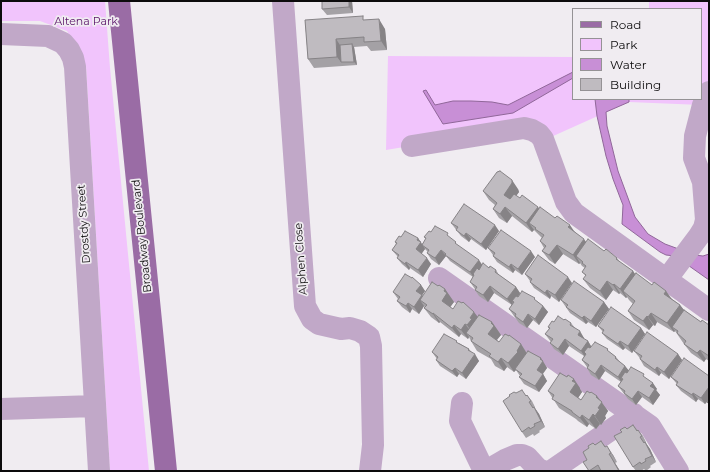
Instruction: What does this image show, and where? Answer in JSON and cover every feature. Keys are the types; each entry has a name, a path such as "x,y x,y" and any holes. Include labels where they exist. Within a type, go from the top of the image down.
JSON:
{"main road":[{"name":"Broadway Boulevard","path":"119,1 166,471"}],"street":[{"name":"Alphen Close","path":"283,1 305,306 312,320 319,324 341,329 350,328 360,331 369,337 371,346 373,445 370,471"},
{"name":"Drostdy Street","path":"1,34 48,36 63,43 73,58 75,67 99,471"},
{"path":"666,280 700,236 706,220 706,184 694,158 695,136 701,111 709,92"},
{"path":"412,146 524,128 532,130 539,134 543,139 569,208 709,310"},
{"path":"439,278 634,414 652,429 678,471"},
{"path":"462,403 460,420 485,471 516,455 527,457 543,471 573,465 634,414"},
{"path":"1,409 95,406"}],"green space":[{"name":"Altena Park","path":"1,1 105,1 110,68 149,471 110,471 86,66 67,31 40,21 1,21"},
{"path":"649,1 709,1 709,89 701,105 629,102 551,137 524,127 386,150 388,56 572,57 572,100 702,100 702,8 649,8"}],"water":[{"path":"572,73 572,79 513,113 443,124 423,91 426,90 435,105 453,101 471,101 492,102 508,105"},
{"path":"595,100 629,100 629,102 606,112 607,126 618,171 635,217 648,234 665,244 695,255 703,256 709,254 709,280 675,256 666,255 660,252 622,224 623,205 606,156 597,116"}],"building":[{"path":"322,1 349,1 349,7 322,9"},
{"path":"363,16 363,20 379,19 381,41 364,42 364,37 336,39 337,57 308,59 305,20"},
{"path":"352,44 354,62 341,62 340,45"},
{"path":"500,171 512,180 512,183 504,195 510,199 514,194 520,198 522,195 538,207 526,223 505,207 500,214 493,209 497,203 483,191 497,172"},
{"path":"464,204 495,225 481,244 466,233 464,236 456,230 458,227 451,223"},
{"path":"540,207 555,218 557,216 570,225 568,227 584,239 573,255 557,245 549,255 542,251 546,246 540,241 544,235 529,223"},
{"path":"435,226 448,233 447,235 456,242 455,243 479,260 470,272 445,255 446,254 441,250 435,258 427,253 429,250 422,245 426,238 424,237 429,231 431,232"},
{"path":"501,230 531,251 518,269 511,264 509,267 493,256 495,253 488,248"},
{"path":"405,231 418,238 417,240 421,242 416,249 427,258 418,270 406,262 405,264 397,258 399,255 392,250 397,243 395,242 399,236 401,237"},
{"path":"588,239 604,251 606,249 617,258 616,259 633,271 620,289 607,281 600,291 583,279 586,275 582,272 586,266 576,256"},
{"path":"538,255 568,277 555,295 547,290 545,293 530,282 532,279 525,274"},
{"path":"483,263 489,268 490,266 496,270 495,272 516,287 507,299 490,286 483,295 475,290 477,287 470,282 477,268 479,270"},
{"path":"636,273 652,285 654,282 666,291 664,294 680,305 667,323 651,313 643,321 628,311 635,301 623,291"},
{"path":"405,274 412,277 421,285 416,291 422,295 414,307 408,303 406,306 397,301 400,297 393,292"},
{"path":"574,281 604,302 591,321 584,316 582,318 566,307 568,305 561,300"},
{"path":"432,282 445,289 444,291 447,293 442,301 453,309 458,301 463,302 474,312 470,318 472,319 467,325 465,324 461,330 454,325 452,328 424,308 427,305 420,300"},
{"path":"522,291 535,298 534,299 543,306 535,319 528,314 523,322 509,309 514,302 512,301 516,296 518,297"},
{"path":"611,307 641,328 628,346 620,341 618,344 602,333 604,330 598,326"},
{"path":"684,310 701,322 702,320 709,325 709,356 700,350 697,353 684,344 686,341 677,333 678,331 672,327"},
{"path":"479,315 492,322 491,323 494,326 488,334 499,342 505,334 509,335 521,344 517,351 518,352 508,363 501,358 498,362 489,356 491,354 471,341 473,338 466,333"},
{"path":"558,316 571,323 570,325 580,331 578,335 588,341 581,351 565,339 558,349 550,343 553,339 545,334 550,328 548,327 552,321 554,322"},
{"path":"647,332 678,354 664,372 657,367 655,370 640,359 642,356 634,351"},
{"path":"444,334 475,354 462,373 455,368 452,371 436,360 438,357 432,352"},
{"path":"595,342 608,349 607,350 625,366 618,377 601,365 595,374 587,368 589,365 582,360 586,354 584,352"},
{"path":"528,351 541,358 540,359 543,361 537,370 543,374 535,386 519,377 522,374 515,369"},
{"path":"684,358 709,376 709,387 701,398 693,393 692,395 676,385 678,382 671,377"},
{"path":"631,367 644,374 643,376 653,383 650,386 655,389 649,398 638,391 632,399 618,386 623,379 621,378 625,372 627,373"},
{"path":"560,373 567,377 568,375 574,379 572,381 576,383 570,392 581,400 587,391 597,396 596,397 602,402 598,408 600,409 595,416 593,414 589,420 582,415 580,418 572,411 552,399 554,395 548,391"},
{"path":"522,390 531,401 529,402 533,408 534,407 541,421 534,424 535,426 530,429 529,427 522,432 503,401 514,392 516,393"},
{"path":"633,425 642,436 640,437 644,443 645,442 652,456 645,459 646,461 641,464 640,462 633,467 614,436 622,432 620,430 625,427 627,429"},
{"path":"601,441 605,447 607,446 611,453 609,454 619,471 601,471 598,465 589,471 583,462 587,460 583,452 589,448 588,446 593,443 595,445"}]}
